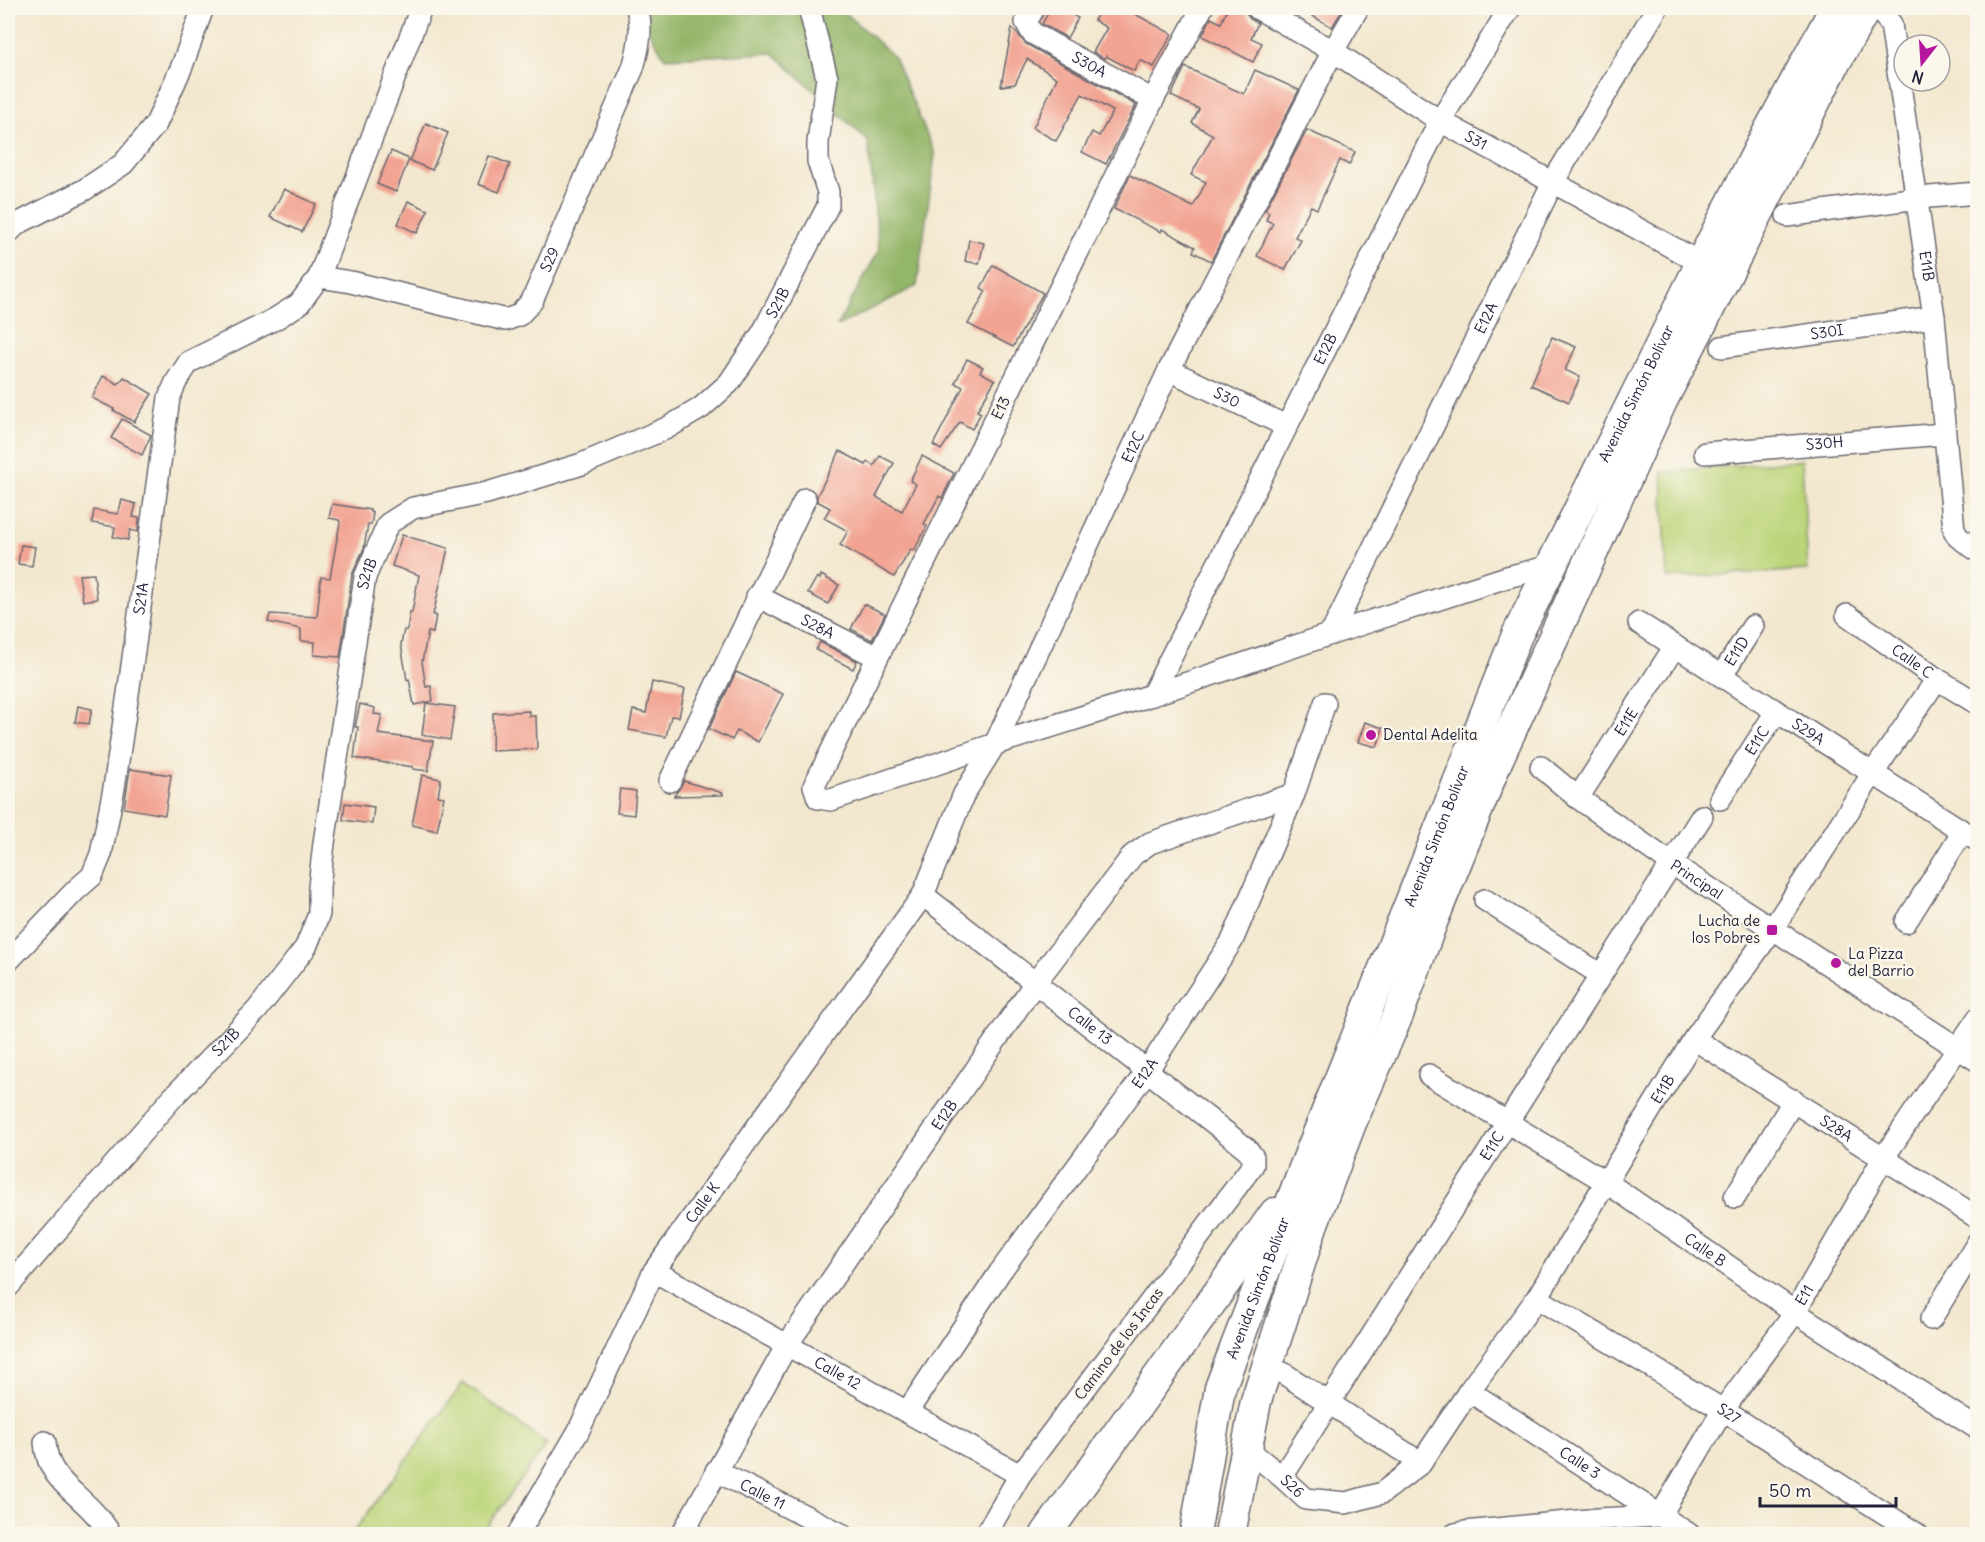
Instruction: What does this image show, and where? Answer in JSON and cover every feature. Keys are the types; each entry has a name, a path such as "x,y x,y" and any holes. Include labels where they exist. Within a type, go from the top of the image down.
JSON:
{"highway":[{"name":"Avenida Simón Bolívar","path":"1195,1534 1220,1388 1301,1176 1517,635 1760,147 1836,8"},
{"name":"Avenida Simón Bolívar","path":"1230,1534 1256,1401 1311,1226 1398,1015 1431,925 1498,759 1662,401 1820,92 1866,8"},
{"path":"1046,1534 1301,1176"}],"street":[{"path":"8,233 18,224 84,190 123,164 156,124 182,66 203,8"},
{"name":"S21A","path":"8,961 92,876 101,854 126,710 170,398 176,382 189,362 275,319 299,304 319,278 422,8"},
{"name":"S29","path":"319,278 351,282 506,320 519,315 532,301 633,68 639,46 641,22 637,8"},
{"name":"S21B","path":"8,1287 173,1097 257,1010 306,947 319,914 319,887 324,843 365,577 388,524 413,508 487,492 582,464 667,428 700,408 729,383 763,332 828,206 828,192 818,161 818,142 827,78 809,8"},
{"name":"E13","path":"995,744 831,800 818,798 814,786 1153,100 1202,8"},
{"name":"S31","path":"1257,8 1333,51 1440,122 1701,263"},
{"name":"E12C","path":"923,895 964,794 995,744 1169,370 1333,51 1358,8"},
{"name":"E12B","path":"1152,695 1440,122 1510,8"},
{"name":"E12A","path":"1331,634 1553,182 1656,8"},
{"name":"E11B","path":"1877,8 1891,24 1917,198 1934,318 1954,530 1958,537 1977,551"},
{"name":"S30A","path":"1031,17 1032,33 1153,100"},
{"path":"1787,216 1917,198 1977,193"},
{"name":"S30I","path":"1722,347 1934,318"},
{"name":"S30","path":"1169,370 1286,426"},
{"name":"S30H","path":"1705,453 1944,434"},
{"path":"670,781 805,499"},
{"path":"995,744 1152,695 1507,577 1551,566"},
{"name":"S28A","path":"757,596 877,657"},
{"name":"Calle C","path":"1847,615 1937,679 1977,704"},
{"name":"S29A","path":"1639,623 1970,836"},
{"name":"E11D","path":"1722,675 1753,626"},
{"name":"E11E","path":"1578,798 1675,646"},
{"name":"E11B","path":"1382,1493 1421,1463 1469,1391 1537,1298 1694,1039 1772,930 1873,773 1937,679"},
{"name":"E12A","path":"907,1412 1000,1272 1147,1071 1232,941 1294,794 1325,703"},
{"name":"E11C","path":"1720,800 1776,712"},
{"name":"Principal","path":"1541,767 1578,798 1672,864 1977,1061"},
{"name":"E12B","path":"682,1534 787,1345 1035,983 1133,855 1150,843 1294,794"},
{"name":"E11C","path":"1282,1477 1702,816"},
{"path":"1906,922 1970,836"},
{"name":"Calle 13","path":"923,895 1247,1149 1253,1157"},
{"name":"Calle K","path":"525,1532 578,1432 654,1271 923,895"},
{"path":"1485,900 1601,975"},
{"name":"E11","path":"1660,1516 1723,1410 1795,1312 1884,1157 1977,1018"},
{"name":"S28A","path":"1694,1039 1794,1100 1977,1218"},
{"name":"Calle B","path":"1429,1075 1606,1182 1795,1312 1977,1429"},
{"path":"1735,1197 1794,1100"},
{"name":"Camino de los Incas","path":"986,1534 1020,1475 1253,1165 1253,1157"},
{"path":"1931,1318 1977,1242"},
{"name":"Calle 12","path":"654,1271 1020,1475"},
{"name":"S27","path":"1537,1298 1723,1410 1917,1534"},
{"path":"1283,1373 1421,1463"},
{"name":"Calle 3","path":"1469,1391 1689,1534"},
{"path":"45,1442 46,1458 53,1472 96,1515 111,1534"},
{"name":"S26","path":"1244,1458 1282,1477 1306,1499 1346,1503 1382,1493"},
{"name":"Calle 11","path":"716,1471 841,1534"},
{"path":"1598,1519 1610,1513 1621,1503 1625,1491"},
{"path":"1455,1534 1598,1519 1660,1516"}],"green space":[{"path":"635,8 840,8 894,57 935,154 917,286 837,326 879,250 868,141 773,53 665,58"},
{"path":"1802,460 1808,570 1667,578 1662,472"},
{"path":"463,1383 547,1444 481,1534 352,1534"}],"building":[{"path":"1051,8 1059,8 1078,18 1067,38 1042,24"},
{"path":"1102,8 1124,8 1172,34 1154,67 1140,60 1134,71 1106,56 1105,59 1093,52 1107,28 1094,20"},
{"path":"1228,8 1245,11 1250,19 1258,23 1251,38 1262,43 1253,62 1202,36 1211,18 1221,23"},
{"path":"1298,8 1344,8 1332,27"},
{"path":"1012,28 1026,44 1136,105 1106,164 1082,152 1092,132 1099,136 1113,111 1082,94 1056,141 1033,128 1057,78 1027,59 1015,84 1001,86"},
{"path":"1185,67 1244,94 1255,70 1299,90 1211,261 1193,252 1195,247 1162,229 1161,232 1114,209 1130,175 1193,207 1206,182 1191,175 1213,135 1192,123 1199,109 1171,96"},
{"path":"426,123 448,133 432,170 410,161"},
{"path":"1307,130 1355,152 1349,165 1340,160 1317,209 1311,206 1295,237 1301,240 1285,270 1257,256 1273,223 1266,220 1269,212 1265,210"},
{"path":"391,151 409,159 396,192 377,184"},
{"path":"489,156 510,164 499,192 478,184"},
{"path":"284,189 316,204 302,232 270,217"},
{"path":"408,201 428,210 417,233 398,224"},
{"path":"969,240 984,243 979,264 965,261"},
{"path":"993,265 1043,293 1013,347 968,324 986,291 981,288"},
{"path":"1552,337 1576,347 1565,370 1580,377 1569,402 1531,385"},
{"path":"967,359 983,367 980,372 995,380 977,411 981,413 972,429 960,422 941,450 933,445 963,387 955,383"},
{"path":"103,376 118,384 124,377 152,394 134,422 92,398"},
{"path":"122,419 151,435 142,455 111,438"},
{"path":"840,451 866,465 868,462 874,466 880,456 894,463 876,497 902,511 916,484 910,481 922,456 954,473 942,498 939,496 924,524 927,526 914,551 911,549 894,577 840,545 848,531 824,518 830,508 817,501 817,496"},
{"path":"122,500 136,504 133,517 139,518 138,532 130,530 128,540 113,537 115,527 92,523 94,510 118,514"},
{"path":"332,504 370,510 373,513 371,525 368,524 364,548 352,575 340,657 314,655 315,642 301,641 301,629 268,622 270,614 317,617 321,577 330,578 340,522 329,518"},
{"path":"402,535 448,548 433,615 436,615 433,633 428,632 422,662 426,687 431,686 433,701 414,705 401,644 404,630 407,630 410,612 412,612 419,575 392,566"},
{"path":"21,545 35,547 32,566 18,564"},
{"path":"94,574 97,599 83,601 79,575"},
{"path":"821,575 839,585 828,604 808,593 817,577 820,579"},
{"path":"864,604 885,614 872,640 851,629"},
{"path":"820,642 857,661 853,669 816,650"},
{"path":"736,672 783,694 758,742 737,731 732,740 709,729"},
{"path":"652,682 685,689 679,717 671,716 666,737 629,730 633,710 646,713"},
{"path":"426,703 455,707 450,740 422,735"},
{"path":"360,704 375,708 374,714 382,715 378,734 433,741 428,771 354,758 358,727 355,727"},
{"path":"78,706 92,709 89,724 75,722"},
{"path":"529,711 529,716 536,716 537,749 492,751 493,713"},
{"name":"Dental Adelita","path":"1365,722 1383,728 1377,747 1358,742"},
{"path":"130,769 171,775 165,815 124,808"},
{"path":"422,775 441,779 438,796 444,797 437,831 412,825"},
{"path":"684,781 723,793 723,795 674,796"},
{"path":"620,789 636,791 634,815 617,813"},
{"path":"345,803 374,807 372,824 343,820"}],"place":[{"name":"Dental Adelita","path":"1371,735"},
{"name":"Lucha de los Pobres","path":"1772,930"},
{"name":"La Pizza del Barrio","path":"1836,963"}]}
